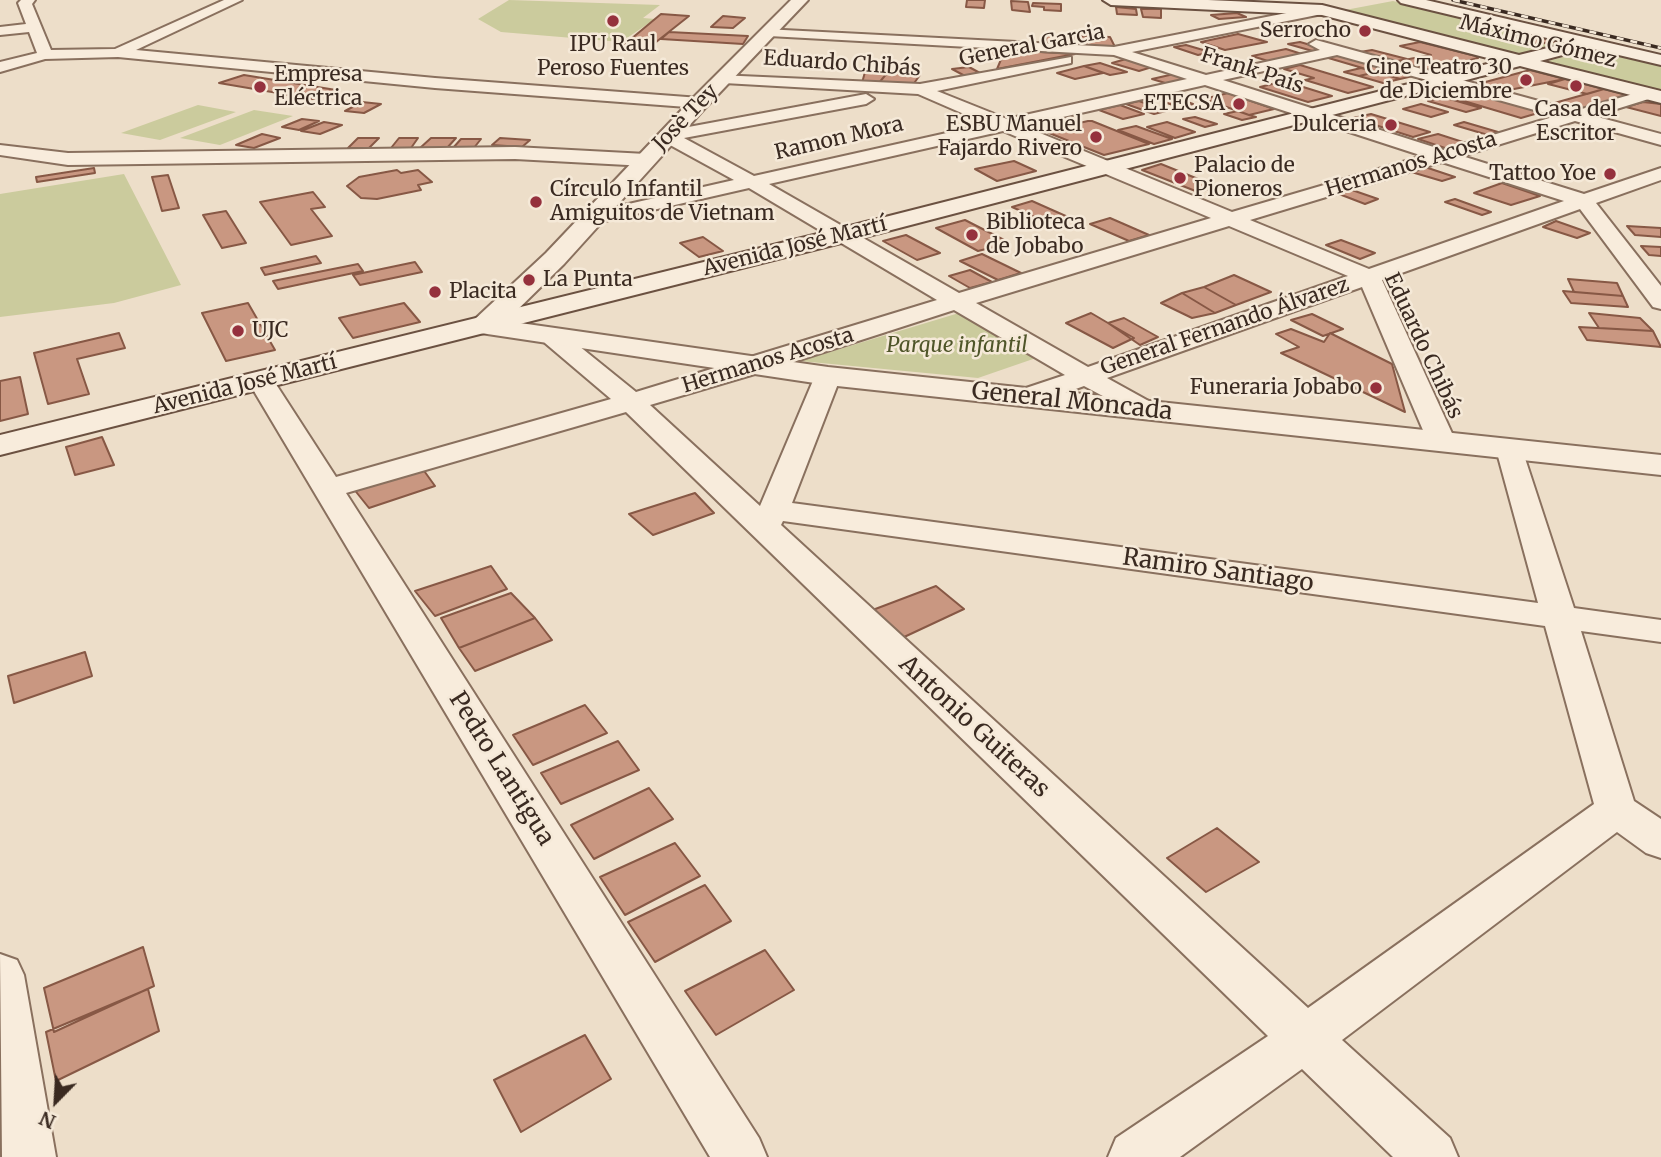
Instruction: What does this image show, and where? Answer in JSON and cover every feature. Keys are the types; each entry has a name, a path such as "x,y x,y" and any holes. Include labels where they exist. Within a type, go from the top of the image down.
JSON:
{"main road":[{"name":"Josè Tey","path":"484,326 536,316 596,217 667,136 800,0"},
{"path":"1111,0 1322,10 1362,3"},
{"path":"1406,0 1661,60"},
{"name":"Máximo Gómez","path":"1322,10 1655,95"},
{"name":"Avenida José Martí","path":"536,316 1588,43"},
{"name":"General Moncada","path":"484,326 536,316 756,366 828,376 1661,466"},
{"name":"Avenida José Martí","path":"0,445 484,326"}],"street":[{"path":"28,0 25,3 45,55"},
{"path":"118,53 235,0"},
{"name":"Máximo Gómez","path":"1282,0 1322,10"},
{"name":"General Garcia","path":"667,136 1322,10"},
{"path":"1250,24 1661,140"},
{"path":"0,32 35,27"},
{"name":"Frank País","path":"769,32 1115,51 1584,201"},
{"name":"Ramon Mora","path":"596,217 1338,50"},
{"path":"0,67 45,55 118,53 435,83 700,103"},
{"name":"Eduardo Chibás","path":"724,78 919,89 1369,277 1442,442"},
{"name":"Hermanos Acosta","path":"328,489 756,366 957,301 1574,116 1655,95"},
{"path":"667,136 752,182 1144,410"},
{"path":"0,150 68,159 515,153 646,160"},
{"name":"General Fernando Álvarez","path":"1027,397 1661,174"},
{"path":"1584,201 1661,302"},
{"name":"Antonio Guiteras","path":"536,316 631,402 768,519 1305,1039 1431,1157"},
{"path":"768,519 828,376"},
{"name":"Pedro Lantigua","path":"261,381 740,1157"},
{"path":"1510,449 1616,810 1661,841"},
{"name":"Ramiro Santiago","path":"768,519 1661,631"},
{"path":"1135,1157 1305,1039 1616,810"},
{"path":"0,975 29,1157"}],"green space":[{"path":"509,0 660,5 643,18 655,19 621,42 501,32 478,19"},
{"path":"1393,1 1567,43 1515,55 1340,11"},
{"path":"1595,49 1661,65 1661,92 1544,62"},
{"path":"198,105 236,112 160,140 121,133"},
{"path":"254,110 293,116 220,145 180,138"},
{"path":"124,174 181,285 114,303 0,317 0,194"},
{"name":"Parque infantil","path":"959,313 1036,358 978,378 800,361"}],"building":[{"path":"967,0 985,0 984,8 966,7"},
{"path":"1011,1 1028,2 1030,12 1012,10"},
{"path":"1033,3 1061,4 1061,11 1044,10 1044,7 1032,6"},
{"path":"1116,7 1136,9 1137,15 1117,14"},
{"path":"1141,9 1161,9 1161,18 1143,17"},
{"path":"1237,13 1246,17 1219,19 1211,15"},
{"path":"661,14 689,16 646,50 619,49"},
{"path":"723,16 745,18 733,28 711,27"},
{"path":"669,32 748,36 743,44 661,39"},
{"path":"1238,34 1267,42 1225,50 1201,42"},
{"path":"1046,35 1081,36 1078,45 1046,43"},
{"path":"1530,35 1555,42 1536,44 1514,36"},
{"path":"1081,36 1110,37 1115,47 1078,45"},
{"path":"1300,42 1328,50 1316,52 1288,44"},
{"path":"1420,42 1478,58 1433,70 1393,62 1431,55 1400,46"},
{"path":"1186,45 1210,52 1198,55 1174,47"},
{"path":"986,48 1005,50 1002,58 982,57"},
{"path":"1286,49 1305,55 1271,62 1252,56"},
{"path":"1005,50 1075,54 997,69"},
{"path":"1372,50 1407,59 1393,62 1360,52"},
{"path":"1346,55 1413,76 1400,79 1325,57"},
{"path":"1126,59 1152,67 1139,71 1112,63"},
{"path":"1100,63 1127,72 1110,75 1084,66"},
{"path":"1300,65 1373,87 1348,93 1305,80 1314,78 1284,69"},
{"path":"1084,66 1103,73 1075,79 1057,73"},
{"path":"969,67 980,73 965,76 952,69"},
{"path":"1361,68 1376,72 1359,76 1344,72"},
{"name":"Cine Teatro 30 de Diciembre","path":"1530,70 1565,79 1504,91 1478,84"},
{"path":"865,72 888,72 878,84 862,83"},
{"path":"888,72 920,75 912,86 878,84"},
{"path":"1376,72 1400,79 1383,83 1359,76"},
{"path":"1174,74 1194,81 1175,86 1152,79"},
{"path":"244,75 336,90 313,99 219,83"},
{"name":"Casa del Escritor","path":"1565,79 1604,89 1587,94 1548,84"},
{"path":"1284,81 1332,96 1308,102 1260,87"},
{"path":"1604,89 1628,95 1575,111 1551,104"},
{"path":"1471,90 1545,111 1521,118 1447,96"},
{"name":"ETECSA","path":"1228,93 1274,109 1249,115 1204,99"},
{"path":"1166,94 1193,104 1179,107 1152,98"},
{"path":"1443,97 1481,108 1466,112 1428,101"},
{"path":"1139,101 1166,111 1154,114 1126,104"},
{"path":"362,102 381,104 364,113 345,111"},
{"path":"1643,102 1661,104 1661,116 1626,107"},
{"path":"1421,104 1448,112 1431,117 1403,109"},
{"path":"1120,105 1144,114 1123,119 1099,110"},
{"path":"1238,111 1256,117 1242,120 1224,114"},
{"name":"Dulceria","path":"1371,114 1430,132 1413,137 1353,118"},
{"path":"1195,117 1217,124 1205,127 1183,119"},
{"path":"302,119 319,121 299,130 282,127"},
{"name":"ESBU Manuel Fajardo Rivero","path":"1088,121 1149,144 1104,155 1044,131"},
{"path":"324,122 342,125 320,134 301,131"},
{"path":"1167,122 1195,132 1175,138 1147,127"},
{"path":"1464,122 1498,132 1488,135 1454,125"},
{"path":"1136,126 1172,139 1154,144 1118,130"},
{"path":"262,134 280,138 254,148 236,145"},
{"path":"1438,134 1469,144 1448,149 1418,139"},
{"path":"358,138 379,138 369,148 348,148"},
{"path":"399,138 418,138 411,148 391,148"},
{"path":"431,138 456,138 447,148 420,148"},
{"path":"500,138 530,140 522,147 492,145"},
{"path":"461,139 481,139 473,149 453,148"},
{"path":"1014,161 1036,171 997,181 975,169"},
{"name":"Palacio de Pioneros","path":"1161,164 1218,187 1198,192 1142,170"},
{"path":"1422,166 1455,177 1442,181 1408,171"},
{"path":"94,168 95,173 37,182 36,177"},
{"path":"397,170 401,173 418,170 432,182 418,185 421,190 377,199 361,198 347,186 359,177"},
{"path":"168,175 179,208 162,211 152,177"},
{"path":"1502,183 1540,196 1511,205 1474,193"},
{"path":"1352,190 1378,199 1365,204 1339,194"},
{"path":"313,192 325,207 311,209 332,236 291,245 260,202"},
{"path":"1455,199 1491,212 1482,215 1445,202"},
{"path":"1032,201 1068,217 1048,223 1012,207"},
{"path":"226,211 246,243 222,248 203,215"},
{"path":"1110,218 1149,235 1129,241 1090,224"},
{"name":"Biblioteca de Jobabo","path":"965,220 1010,243 978,251 936,228"},
{"path":"1556,221 1590,233 1577,238 1543,227"},
{"path":"1627,226 1661,228 1661,237 1635,235"},
{"path":"906,235 940,253 917,260 883,241"},
{"path":"703,237 723,251 699,257 680,243"},
{"path":"1341,240 1375,253 1360,259 1326,245"},
{"path":"1641,246 1661,247 1661,256 1649,255"},
{"path":"982,254 1021,273 998,280 960,261"},
{"path":"316,256 321,263 265,275 261,268"},
{"path":"415,262 422,272 360,285 353,275"},
{"path":"358,264 363,271 278,289 273,281"},
{"path":"970,270 992,282 970,288 949,276"},
{"path":"1234,275 1271,292 1236,305 1204,287"},
{"path":"1568,279 1617,283 1623,296 1574,292"},
{"path":"1204,287 1236,305 1215,313 1182,293"},
{"path":"1563,291 1623,296 1628,307 1571,303"},
{"path":"1182,293 1215,313 1192,318 1161,303"},
{"name":"UJC","path":"248,303 275,350 226,361 202,313"},
{"path":"404,303 420,322 353,338 339,318"},
{"path":"1091,313 1134,338 1113,348 1066,323"},
{"path":"1589,313 1640,318 1653,331 1599,328"},
{"path":"1312,314 1343,329 1323,336 1291,320"},
{"path":"1124,318 1158,337 1140,345 1108,323"},
{"path":"1579,327 1653,331 1661,347 1587,340"},
{"name":"Funeraria Jobabo","path":"1291,329 1324,342 1330,333 1392,364 1405,412 1281,353 1299,347 1276,334"},
{"path":"119,333 125,348 77,359 89,394 48,404 34,353"},
{"path":"20,377 28,414 0,421 0,381"},
{"path":"102,437 114,465 75,475 66,447"},
{"path":"422,468 435,486 369,508 353,488"},
{"path":"695,493 714,513 653,535 629,514"},
{"path":"491,566 507,589 435,616 415,591"},
{"path":"936,586 964,609 902,638 870,611"},
{"path":"511,593 535,618 459,648 441,618"},
{"path":"535,618 552,640 475,671 459,648"},
{"path":"85,652 92,676 14,703 8,676"},
{"path":"585,705 607,733 533,765 513,735"},
{"path":"618,741 639,770 561,804 541,773"},
{"path":"649,788 673,819 594,859 571,825"},
{"path":"1217,828 1259,862 1206,892 1167,858"},
{"path":"675,843 700,876 625,915 600,877"},
{"path":"705,885 731,921 655,962 628,922"},
{"path":"143,947 154,986 54,1032 44,988"},
{"path":"765,950 794,990 716,1035 685,991"},
{"path":"148,989 159,1031 56,1081 46,1032"},
{"path":"585,1035 611,1079 521,1132 494,1080"}],"railway":[{"path":"1453,0 1661,48"}],"place":[{"name":"IPU Raul Peroso Fuentes","path":"613,21"},
{"name":"Serrocho","path":"1365,31"},
{"name":"Cine Teatro 30 de Diciembre","path":"1526,80"},
{"name":"Casa del Escritor","path":"1576,86"},
{"name":"Empresa Eléctrica","path":"260,87"},
{"name":"ETECSA","path":"1239,104"},
{"name":"Dulceria","path":"1391,125"},
{"name":"ESBU Manuel Fajardo Rivero","path":"1096,137"},
{"name":"Tattoo Yoe","path":"1610,174"},
{"name":"Palacio de Pioneros","path":"1180,178"},
{"name":"Círculo Infantil Amiguitos de Vietnam","path":"536,202"},
{"name":"Biblioteca de Jobabo","path":"972,235"},
{"name":"La Punta","path":"529,280"},
{"name":"Placita","path":"435,292"},
{"name":"UJC","path":"238,331"},
{"name":"Funeraria Jobabo","path":"1376,388"}]}
